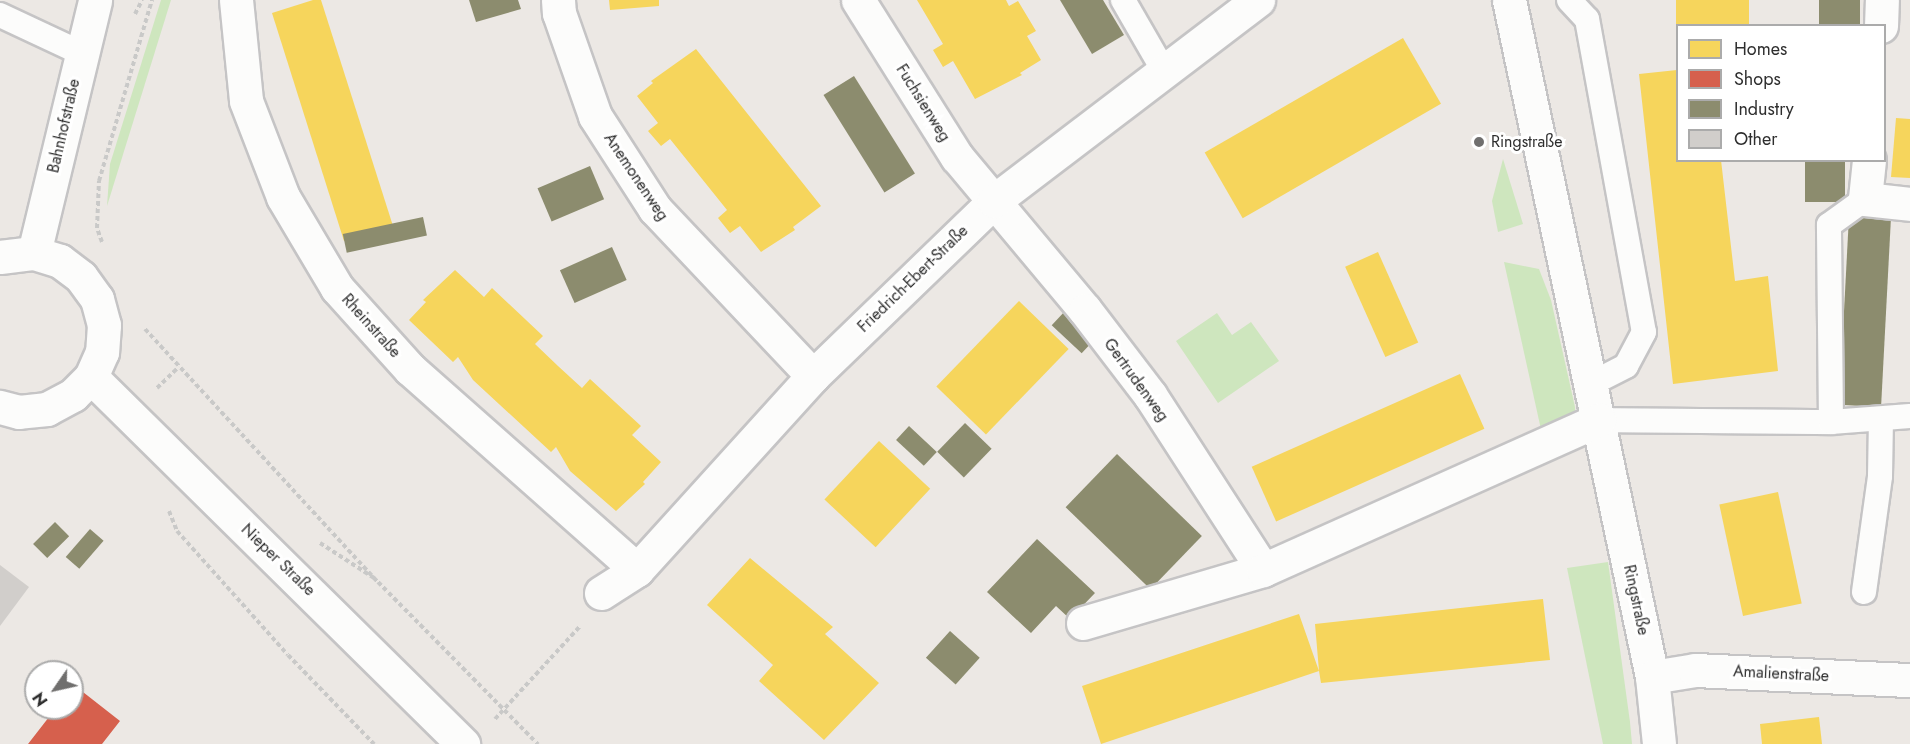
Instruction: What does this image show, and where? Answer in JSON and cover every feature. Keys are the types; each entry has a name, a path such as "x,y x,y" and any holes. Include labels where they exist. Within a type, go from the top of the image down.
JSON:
{"street":[{"name":"Bahnhofstraße","path":"34,253 95,0"},
{"name":"Rheinstraße","path":"236,0 246,101 283,196 337,288 410,369 637,570"},
{"name":"Anemonenweg","path":"558,0 559,13 595,116 655,209 813,376"},
{"name":"Fuchsienweg","path":"858,0 957,157 994,201"},
{"name":"Friedrich-Ebert-Straße","path":"601,593 637,570 813,376 994,201 1258,0"},
{"name":"Ringstraße","path":"1509,0 1652,677 1659,744"},
{"path":"1881,24 1882,0"},
{"path":"1869,162 1865,199 1910,204"},
{"name":"Gertrudenweg","path":"994,201 1085,310 1150,395 1263,570"},
{"path":"0,257 34,253 60,261 81,277 96,299 104,325 102,352 90,376 73,395 47,409 19,412 0,407"},
{"name":"Nieper Straße","path":"90,376 476,735"},
{"path":"1083,623 1263,570 1599,420"},
{"name":"Amalienstraße","path":"1652,677 1695,670 1910,680"}],"lane":[{"path":"1123,0 1164,71"},
{"path":"1569,0 1587,20 1644,332 1626,366 1589,385"},
{"path":"0,15 81,53"},
{"path":"1831,422 1829,225 1865,199"},
{"path":"1599,420 1831,422 1910,416"},
{"path":"1864,592 1880,476 1881,419"}],"path":[{"path":"105,250 97,228 99,181 152,0"},
{"path":"143,326 378,582 538,744"},
{"path":"164,500 177,531 288,655 374,744"},
{"path":"476,735 503,710 582,624 601,593"}],"green space":[{"path":"161,0 171,0 107,206 110,164"},
{"path":"1503,159 1523,224 1498,232 1492,201"},
{"path":"1504,262 1539,269 1551,300 1575,407 1575,417 1542,434"},
{"path":"1217,313 1232,335 1251,322 1279,361 1218,403 1176,341"},
{"path":"1608,562 1632,744 1603,744 1567,568"}],"building: Homes":[{"path":"313,0 321,0 393,226 344,241 272,13"},
{"path":"609,0 659,0 659,6 610,10"},
{"path":"917,0 1006,0 1009,6 1018,1 1036,31 1027,36 1041,60 1020,73 1022,75 975,99 953,61 943,67 933,50 943,44"},
{"path":"1676,0 1749,0 1749,24 1676,24"},
{"path":"1403,38 1441,104 1243,218 1205,152"},
{"path":"696,49 821,206 793,227 795,230 761,252 740,226 730,233 718,218 727,210 670,139 661,146 648,131 658,123 637,96 653,83 651,81"},
{"path":"1676,70 1676,162 1721,162 1735,281 1768,276 1778,371 1673,384 1639,74"},
{"path":"1896,118 1910,119 1910,178 1891,177"},
{"path":"1378,252 1418,342 1385,357 1345,267"},
{"path":"455,270 484,297 492,288 543,336 535,344 558,366 582,388 590,379 641,426 632,435 661,462 643,482 645,484 616,511 570,471 556,447 551,452 473,380 458,357 453,362 409,320 426,302 423,300"},
{"path":"1019,301 1069,349 986,435 936,387"},
{"path":"1460,374 1484,429 1276,522 1252,467"},
{"path":"879,441 930,489 876,547 824,500"},
{"path":"1778,492 1802,604 1743,616 1719,504"},
{"path":"750,558 833,627 825,634 879,683 824,740 759,681 773,665 707,605"},
{"path":"1543,599 1550,660 1321,683 1315,624"},
{"path":"1299,614 1319,671 1101,744 1082,686"},
{"path":"1819,717 1822,744 1762,744 1760,724"}],"building: Shops":[{"path":"84,693 120,721 102,744 28,744 47,720 84,720"}],"building: Industry":[{"path":"469,0 518,0 521,9 476,22"},
{"path":"1060,0 1103,0 1124,35 1092,54"},
{"path":"1819,0 1860,0 1860,24 1819,24"},
{"path":"854,76 915,174 884,193 823,95"},
{"path":"1805,162 1845,162 1845,202 1805,202"},
{"path":"590,166 604,199 552,221 538,188"},
{"path":"1849,216 1891,218 1881,407 1839,405"},
{"path":"423,217 427,236 347,253 343,234"},
{"path":"612,247 627,280 575,303 560,270"},
{"path":"1066,310 1096,338 1082,353 1052,325"},
{"path":"965,423 992,449 964,477 937,452"},
{"path":"909,426 937,452 924,466 896,440"},
{"path":"1117,454 1202,536 1150,589 1066,507"},
{"path":"55,522 69,536 47,558 33,544"},
{"path":"90,529 104,541 79,569 66,557"},
{"path":"1037,539 1095,593 1070,619 1056,606 1031,633 987,592"},
{"path":"950,631 980,658 956,685 926,658"}],"building: Other":[{"path":"0,565 29,587 0,626"}],"place":[{"name":"Ringstraße","path":"1479,142"}]}
